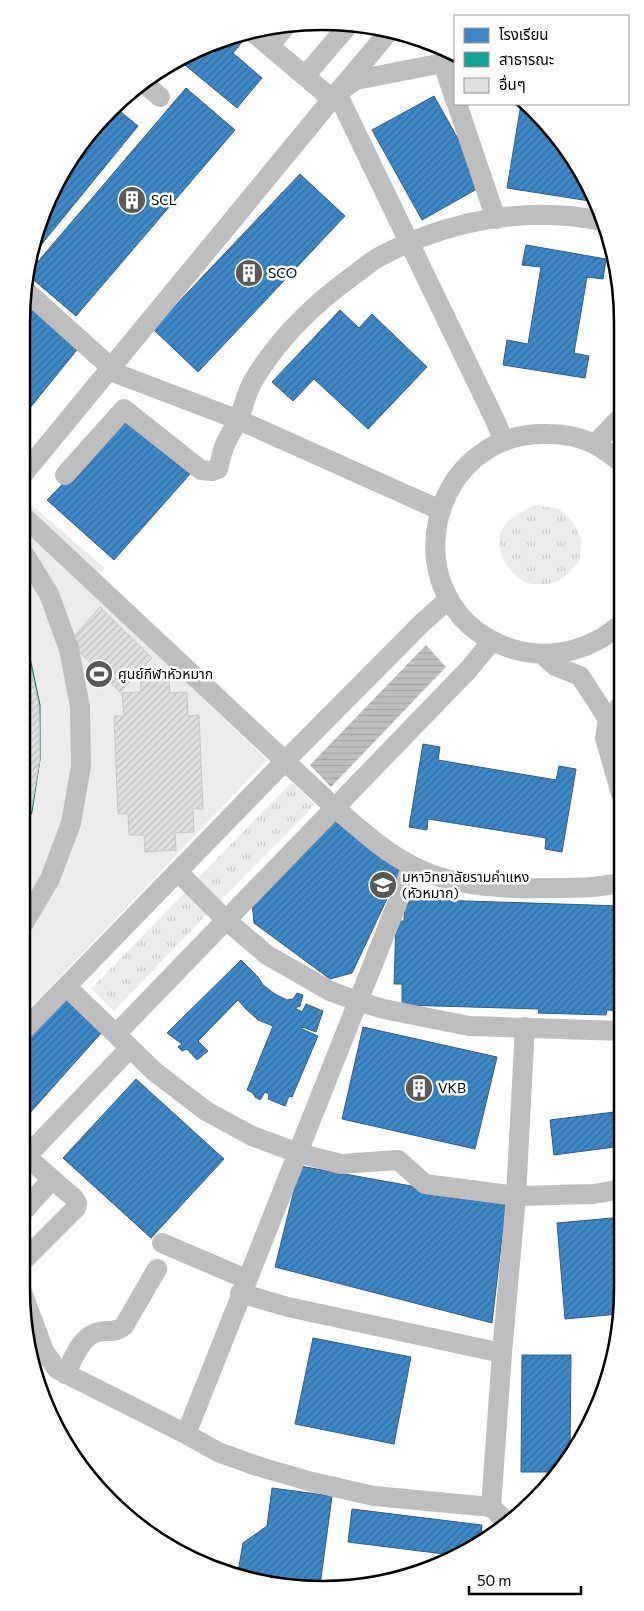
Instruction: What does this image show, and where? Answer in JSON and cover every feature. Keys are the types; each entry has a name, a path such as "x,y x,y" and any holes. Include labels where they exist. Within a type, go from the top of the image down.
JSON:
{"lane":[{"path":"305,76 343,31"},
{"path":"30,466 384,37"},
{"path":"262,40 305,76 334,96 409,242 504,441"},
{"path":"334,96 356,80 449,63 454,94"},
{"path":"457,105 496,218"},
{"path":"65,475 124,409 205,472 212,472 218,469 224,448 239,420 252,382 286,337 316,305 376,258 409,242 468,223 496,218 538,215 582,217 596,220"},
{"path":"31,296 118,374 239,420 440,510"},
{"path":"595,444 614,424"},
{"path":"614,457 595,444 565,434 534,434 504,441 476,457 454,481 440,510 434,540 437,571 449,599 468,623 492,641 516,651 542,654 567,652 597,641 614,629"},
{"path":"30,522 286,760 334,807 378,844 412,866 430,874 457,882 519,889 585,888 614,883"},
{"path":"30,564 48,594 70,649 80,707 81,766 71,823 50,879 30,913"},
{"path":"30,1024 286,760 423,622 449,599"},
{"path":"30,1152 227,921 334,807 469,669 492,641"},
{"path":"542,654 555,666 580,676 614,711"},
{"path":"614,715 605,738 614,768"},
{"path":"186,1434 243,1286 412,866"},
{"path":"178,872 227,921 267,955 330,991 357,1001 384,1009 469,1026 614,1031"},
{"path":"67,987 155,1072 206,1111 252,1136 298,1153 341,1164 398,1160 425,1184 516,1196 594,1194 614,1191"},
{"path":"491,1507 516,1196 525,1027"},
{"path":"30,1163 74,1198 77,1206 30,1254"},
{"path":"30,1204 52,1179"},
{"path":"162,1243 243,1286 288,1307 502,1353"},
{"path":"65,1374 83,1342 88,1337 98,1332 117,1331 124,1326 157,1269"},
{"path":"32,1318 44,1352 57,1369 218,1452 312,1482 374,1496 491,1507 503,1518"}],"green space":[{"name":"ศูนย์กีฬาหัวหมาก","path":"30,504 105,568 88,588 267,760 30,1009"},
{"path":"534,505 559,509 572,521 582,540 579,562 562,578 553,583 536,584 525,582 519,578 508,567 499,545 501,531 507,522"},
{"path":"292,782 315,805 220,901 197,879"},
{"path":"186,891 208,913 114,1011 91,989"}],"shaded area":[{"path":"426,645 446,667 331,787 310,765"}],"building: โรงเรียน":[{"path":"243,41 233,53 262,78 237,108 184,65 210,52"},
{"name":"SCL","path":"186,88 235,130 76,316 33,279 36,264"},
{"path":"434,96 484,185 422,220 372,130"},
{"path":"520,108 554,144 575,176 588,201 507,188"},
{"path":"120,111 138,126 40,246 45,228 60,193 79,160 102,129"},
{"name":"SCO","path":"300,174 345,216 198,372 153,329"},
{"path":"526,245 606,259 603,279 587,277 574,353 589,356 585,378 503,365 507,340 528,344 541,267 522,265"},
{"path":"31,302 80,346 30,408"},
{"path":"340,310 359,328 372,314 427,367 368,429 314,379 293,401 272,382"},
{"path":"126,419 190,474 114,560 47,500"},
{"path":"423,744 440,747 438,760 556,780 559,766 576,769 562,852 545,849 546,838 428,819 427,830 409,827"},
{"path":"335,819 402,867 352,973 330,979 254,923 252,902"},
{"path":"405,899 614,906 614,1011 607,1010 606,1015 538,1013 539,1009 402,1005 402,984 394,984 396,921 404,921"},
{"path":"241,960 258,977 263,985 275,994 287,1000 293,999 297,993 303,995 300,1006 295,1008 302,1012 306,1004 323,1011 316,1032 302,1027 302,1029 318,1036 292,1097 289,1096 285,1106 268,1099 269,1094 265,1092 260,1100 247,1090 273,1026 258,1020 238,1000 198,1041 208,1051 197,1060 187,1049 182,1051 178,1047 182,1044 167,1033"},
{"path":"66,997 102,1032 30,1113 30,1032"},
{"name":"VKB","path":"363,1027 497,1057 475,1149 342,1119"},
{"path":"136,1079 224,1159 151,1238 63,1158"},
{"path":"614,1112 614,1147 554,1155 550,1120"},
{"path":"300,1166 506,1203 492,1323 275,1267"},
{"path":"614,1218 613,1315 565,1319 557,1223"},
{"path":"313,1338 411,1357 394,1444 295,1424"},
{"path":"522,1355 571,1355 570,1443 550,1472 521,1472"},
{"path":"272,1488 332,1496 321,1581 284,1579 239,1569 243,1543 267,1526"},
{"path":"352,1509 482,1525 481,1534 444,1554 348,1542"}],"building: สาธารณะ":[{"path":"30,658 40,705 40,759 39,705"},
{"path":"40,759 31,811 30,816"}],"building: อื่นๆ":[{"path":"100,607 152,658 120,692 69,642"},
{"path":"30,663 39,705 40,759 30,813"},
{"path":"169,678 170,693 187,692 188,716 199,715 203,809 193,809 194,832 175,833 176,850 145,852 144,835 129,835 128,814 118,814 114,716 124,716 122,693 141,692 140,679"}],"place":[{"name":"SCL","path":"132,200"},
{"name":"SCO","path":"249,273"},
{"name":"ศูนย์กีฬาหัวหมาก","path":"99,674"},
{"name":"มหาวิทยาลัยรามคำแหง (หัวหมาก)","path":"383,885"},
{"name":"VKB","path":"419,1088"}]}
